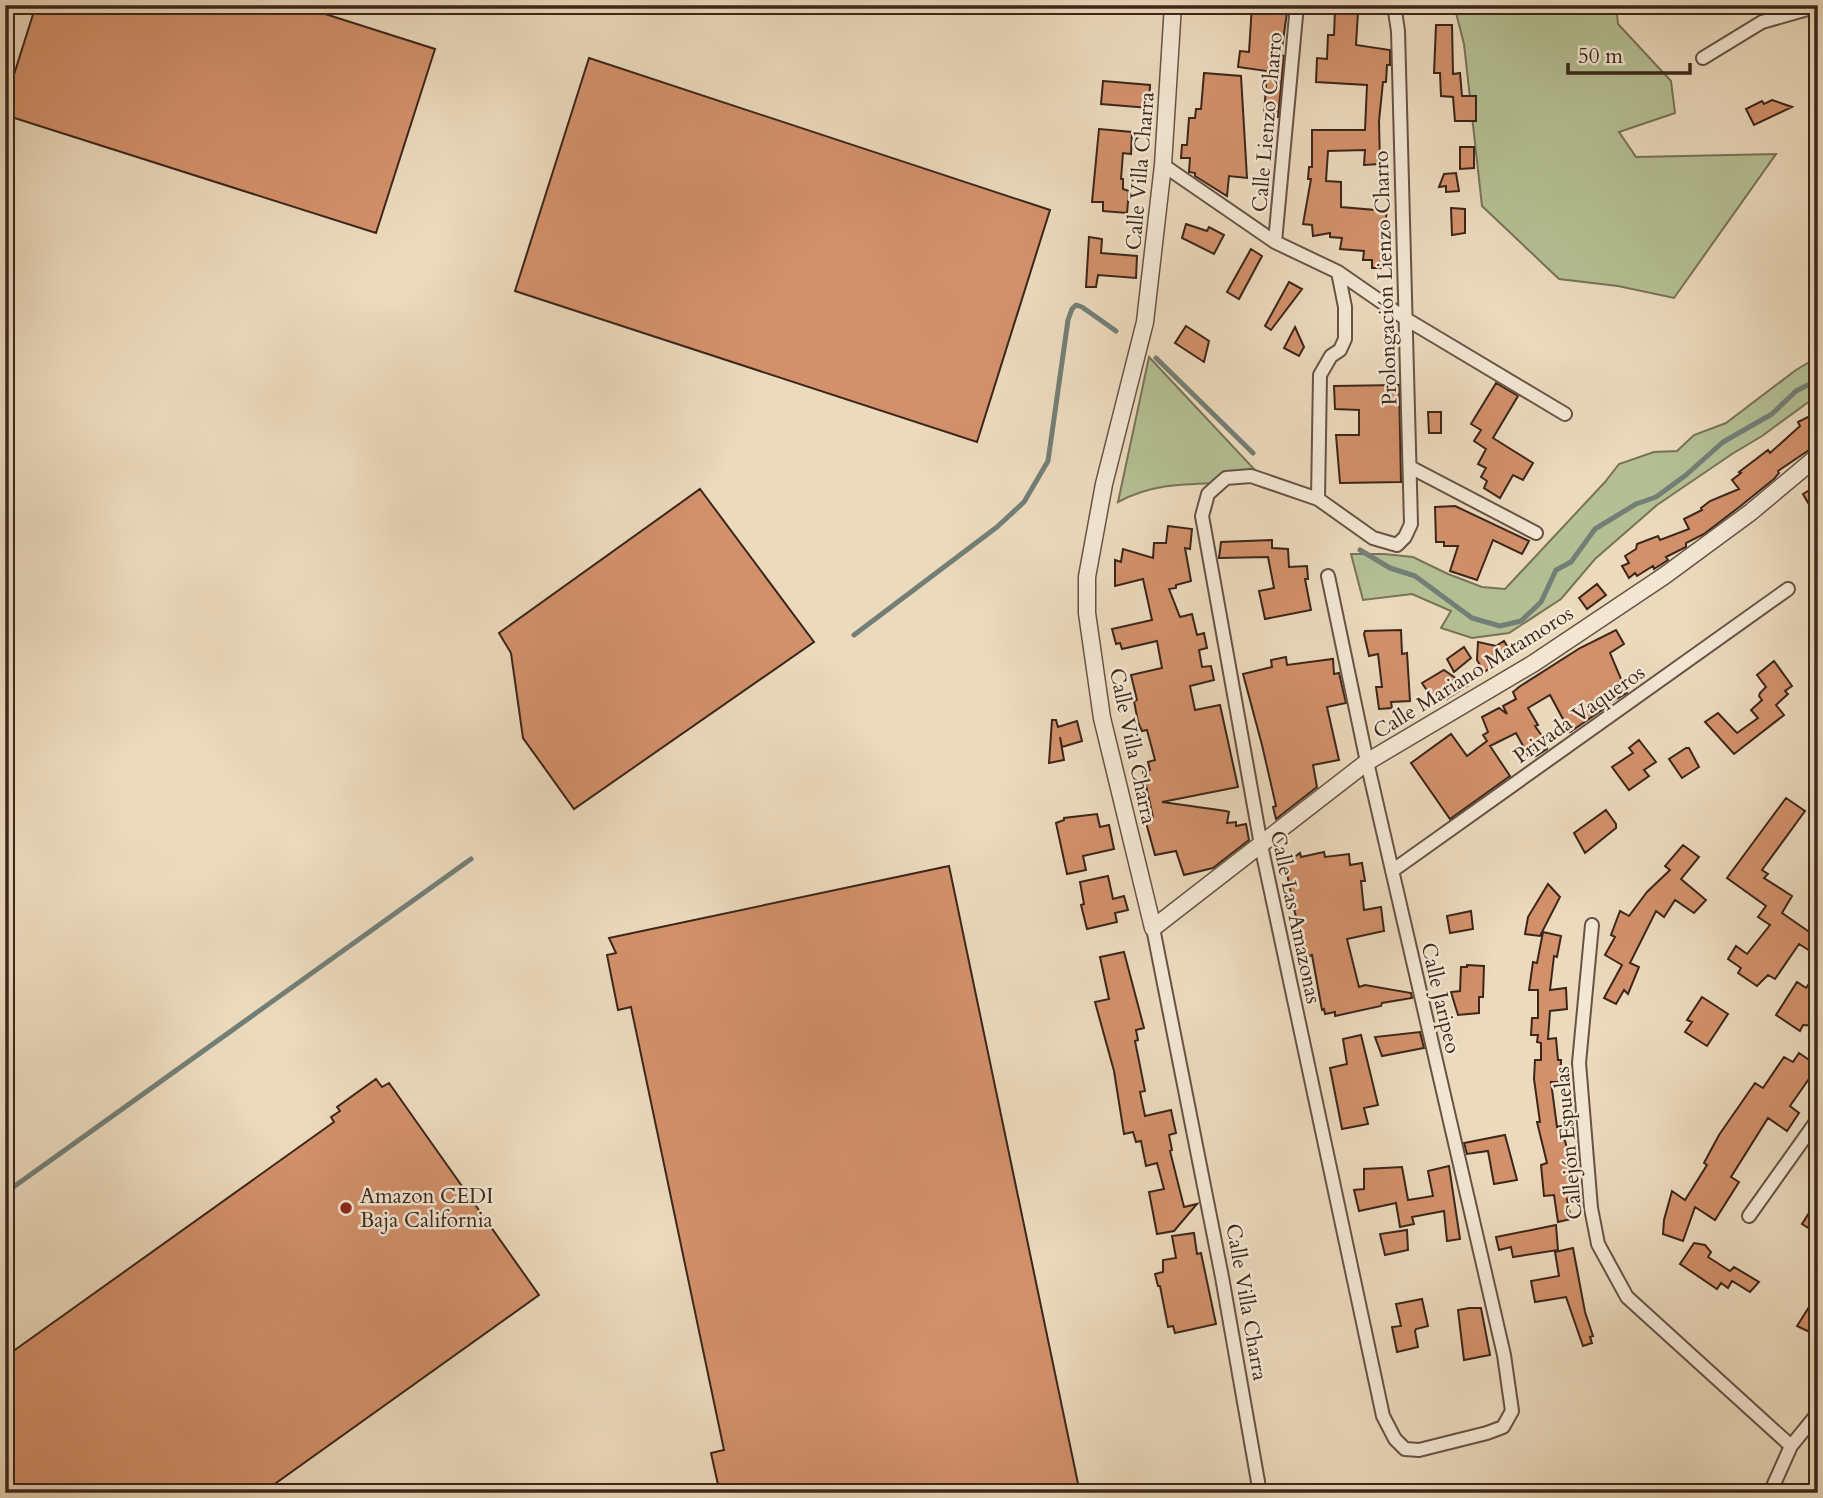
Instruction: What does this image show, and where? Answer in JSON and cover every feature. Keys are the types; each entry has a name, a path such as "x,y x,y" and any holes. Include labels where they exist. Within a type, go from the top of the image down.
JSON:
{"street":[{"name":"Calle Villa Charra","path":"1173,5 1163,165 1145,323 1104,484 1087,578 1087,613 1102,718 1153,928 1222,1277 1259,1493"},
{"name":"Calle Lienzo Charro","path":"1275,242 1297,5"},
{"name":"Prolongación Lienzo Charro","path":"1394,5 1398,30 1411,524 1405,537 1397,545"},
{"path":"1703,58 1762,22 1818,6"},
{"path":"1163,165 1275,242 1338,272 1406,319 1565,414"},
{"path":"1318,499 1320,375 1331,356 1340,350 1345,339 1345,307 1338,272"},
{"name":"Calle Mariano Matamoros","path":"1153,928 1367,762 1534,663 1664,576 1751,512 1818,456"},
{"path":"1410,467 1536,533"},
{"name":"Calle Las Amazonas","path":"1397,545 1373,538 1318,499 1251,476 1227,478 1208,494 1202,516 1261,845 1383,1416 1395,1439 1405,1449 1419,1450 1503,1427"},
{"name":"Calle Jaripeo","path":"1328,576 1367,762 1504,1355 1512,1410 1503,1427"},
{"name":"Privada Vaqueros","path":"1392,871 1788,589"},
{"name":"Callejón Espuelas","path":"1592,925 1578,1063 1591,1208 1598,1244 1627,1297 1791,1446"},
{"path":"1749,1216 1818,1119"},
{"path":"1770,1493 1791,1446 1818,1413"}],"green space":[{"path":"1454,5 1616,5 1618,24 1671,81 1675,113 1619,132 1636,157 1776,154 1674,298 1618,286 1559,279 1482,206 1464,44"},
{"path":"1149,357 1255,470 1251,476 1226,482 1155,488 1118,502"},
{"path":"1818,357 1818,395 1762,436 1657,505 1595,559 1561,599 1509,633 1472,638 1441,628 1451,611 1412,594 1363,600 1351,554 1413,557 1482,587 1505,589 1619,464 1654,452 1677,451 1694,435 1726,423 1796,370"}],"building":[{"path":"36,5 297,5 435,49 376,233 5,115 5,103"},
{"path":"1252,5 1288,5 1281,55 1284,56 1278,117 1264,116 1267,71 1238,67 1240,51 1249,52"},
{"path":"1335,10 1358,12 1356,45 1390,50 1390,65 1387,65 1386,82 1383,82 1379,121 1380,164 1364,165 1365,150 1328,151 1326,181 1341,182 1341,207 1387,211 1383,236 1386,236 1384,268 1372,268 1372,260 1363,260 1364,251 1340,249 1342,238 1330,237 1330,233 1313,236 1312,225 1303,224 1311,179 1308,179 1309,167 1312,167 1312,130 1365,130 1367,85 1316,82 1317,58 1327,59 1328,35 1334,35"},
{"path":"1436,25 1452,25 1453,74 1460,73 1462,96 1476,96 1476,121 1455,121 1453,97 1441,96 1440,73 1434,73"},
{"path":"589,58 1050,210 977,442 515,291"},
{"path":"1204,73 1241,76 1247,178 1229,176 1227,196 1195,176 1195,173 1189,172 1190,158 1181,158 1182,145 1187,145 1189,118 1195,118 1196,109 1201,109"},
{"path":"1103,81 1150,85 1149,108 1101,104"},
{"path":"1772,100 1792,107 1754,125 1746,109 1762,101 1764,104"},
{"path":"1099,129 1132,132 1131,154 1123,153 1121,179 1123,189 1129,191 1127,213 1103,211 1103,202 1092,202"},
{"path":"1460,147 1474,147 1474,168 1460,169"},
{"path":"1456,173 1459,191 1446,192 1446,186 1439,187 1444,174"},
{"path":"1451,208 1465,209 1465,233 1452,235"},
{"path":"1186,224 1207,231 1209,227 1224,235 1214,254 1182,238"},
{"path":"1089,237 1102,239 1101,253 1137,256 1136,278 1098,275 1096,287 1086,287"},
{"path":"1251,249 1262,256 1239,299 1227,292"},
{"path":"1289,282 1302,289 1271,330 1265,326"},
{"path":"1186,326 1209,341 1204,362 1175,343"},
{"path":"1295,327 1304,347 1299,356 1284,348"},
{"path":"1496,383 1518,396 1493,438 1533,463 1523,480 1513,475 1500,498 1484,488 1487,481 1481,477 1486,468 1478,464 1486,449 1474,441 1481,430 1471,424"},
{"path":"1399,385 1401,482 1340,483 1336,435 1359,435 1359,410 1335,409 1334,386"},
{"path":"1428,412 1441,412 1441,433 1429,433"},
{"path":"1818,412 1818,444 1778,471 1774,479 1704,534 1666,557 1668,560 1654,569 1653,566 1629,578 1622,566 1629,563 1625,556 1636,549 1637,544 1658,536 1660,540 1689,529 1684,519 1702,510 1710,501 1739,489 1732,480 1741,473 1739,472 1768,450 1770,453 1800,426 1798,422"},
{"path":"1818,485 1818,520 1803,494"},
{"path":"700,489 814,642 574,809 523,738 511,653 499,633"},
{"path":"1455,506 1529,541 1522,554 1493,540 1477,580 1450,571 1458,546 1444,546 1444,542 1436,542 1435,507"},
{"path":"1168,526 1192,529 1190,549 1185,548 1191,581 1169,589 1180,617 1192,614 1197,635 1204,633 1207,648 1199,650 1202,667 1211,666 1214,680 1190,686 1195,710 1220,705 1238,787 1162,802 1229,812 1227,823 1236,822 1236,826 1246,824 1249,840 1213,868 1184,875 1176,851 1155,855 1145,819 1153,817 1143,772 1150,770 1148,762 1155,760 1147,730 1142,731 1138,722 1134,701 1137,700 1131,675 1162,668 1157,641 1122,649 1120,643 1116,644 1112,629 1152,620 1143,579 1115,586 1115,560 1121,562 1123,549 1153,558 1154,543 1166,543"},
{"path":"1272,540 1272,548 1288,549 1289,567 1307,566 1308,579 1305,579 1311,610 1265,619 1259,591 1274,588 1268,557 1219,558 1221,542"},
{"path":"1597,584 1606,595 1587,609 1579,598"},
{"path":"1401,630 1402,654 1407,653 1410,701 1391,702 1392,708 1379,709 1376,687 1382,687 1378,654 1369,656 1364,634 1365,631"},
{"path":"1616,630 1624,644 1610,653 1627,693 1607,704 1608,706 1570,732 1550,695 1528,708 1538,725 1535,726 1547,743 1547,749 1536,756 1533,751 1528,755 1516,733 1490,746 1510,776 1450,819 1411,763 1451,734 1467,756 1487,741 1483,735 1488,732 1482,717 1499,708 1507,714 1503,706 1516,699 1513,692 1519,687 1580,648"},
{"path":"1504,641 1512,654 1484,672 1477,660 1478,642 1496,646"},
{"path":"1464,647 1471,658 1454,672 1447,659"},
{"path":"1286,657 1287,665 1333,659 1334,674 1339,673 1346,703 1327,707 1339,760 1313,765 1317,787 1276,819 1273,807 1276,806 1243,674 1272,667 1271,660"},
{"path":"1774,661 1792,686 1785,691 1788,694 1776,705 1784,715 1734,754 1705,722 1718,713 1737,733 1758,718 1751,710 1762,700 1759,696 1766,687 1757,675"},
{"path":"1444,670 1467,686 1445,700 1442,696 1434,701 1422,683"},
{"path":"1052,720 1056,720 1058,727 1077,721 1082,741 1062,747 1060,737 1064,760 1049,763"},
{"path":"1639,740 1656,762 1644,770 1649,776 1629,790 1612,767 1633,753 1629,748"},
{"path":"1689,748 1699,767 1682,778 1669,759"},
{"path":"1786,798 1805,811 1762,870 1768,874 1764,878 1792,896 1782,913 1818,938 1818,956 1799,944 1775,979 1768,975 1757,986 1738,973 1741,968 1728,959 1736,946 1747,954 1770,925 1758,917 1766,906 1727,878"},
{"path":"1606,810 1616,828 1585,853 1574,833"},
{"path":"1097,814 1100,827 1109,825 1114,849 1083,856 1086,870 1067,874 1056,823 1064,818"},
{"path":"1683,845 1699,857 1681,879 1706,900 1694,913 1675,900 1664,917 1656,911 1630,963 1639,967 1628,994 1624,990 1616,1004 1604,998 1622,965 1605,955 1615,937 1611,935 1620,911 1629,916 1647,892 1670,870 1665,866"},
{"path":"1324,852 1325,857 1349,854 1350,865 1362,863 1365,881 1361,881 1364,910 1381,907 1384,931 1347,939 1359,987 1365,985 1411,993 1412,998 1335,1016 1335,1012 1325,1014 1324,1009 1322,1010 1312,955 1304,957 1285,864 1300,853 1301,857"},
{"path":"949,866 1080,1493 732,1493 731,1487 719,1489 711,1453 724,1450 631,1007 618,1010 607,955 616,953 609,938"},
{"path":"1108,876 1113,899 1124,896 1128,910 1115,913 1117,922 1087,929 1081,905 1084,904 1080,882"},
{"path":"1548,884 1560,897 1540,936 1525,934 1528,917"},
{"path":"1471,911 1473,929 1450,933 1447,916"},
{"path":"1543,932 1561,936 1557,957 1554,956 1550,990 1566,988 1567,1009 1550,1011 1548,1039 1556,1038 1558,1060 1561,1060 1560,1082 1551,1082 1557,1127 1561,1126 1568,1152 1568,1178 1572,1198 1567,1199 1571,1219 1558,1222 1554,1195 1544,1196 1541,1165 1547,1163 1537,1122 1540,1122 1534,1079 1535,1060 1541,1060 1541,1043 1537,1042 1538,1035 1531,1035 1532,1018 1538,1018 1538,990 1529,990 1533,962 1537,963"},
{"path":"1124,952 1144,1028 1136,1030 1138,1040 1135,1041 1145,1091 1140,1092 1145,1116 1171,1110 1176,1133 1169,1135 1170,1151 1184,1207 1197,1204 1174,1231 1157,1234 1149,1192 1164,1189 1157,1163 1146,1166 1141,1141 1136,1142 1133,1132 1124,1134 1114,1071 1095,1002 1109,999 1100,957"},
{"path":"1484,966 1483,997 1479,997 1479,1013 1458,1015 1451,992 1460,991 1461,967"},
{"path":"1818,971 1818,1026 1803,1025 1800,1031 1776,1015 1797,982 1806,988"},
{"path":"1702,997 1728,1014 1707,1046 1685,1032 1692,1022 1687,1020"},
{"path":"1420,1032 1424,1048 1382,1056 1375,1037"},
{"path":"1361,1035 1378,1105 1364,1108 1368,1124 1342,1129 1330,1068 1347,1064 1343,1039"},
{"path":"1799,1053 1818,1066 1790,1106 1799,1113 1787,1131 1768,1118 1731,1177 1739,1182 1715,1220 1695,1207 1683,1241 1663,1234 1672,1191 1685,1200 1707,1165 1704,1163 1719,1135 1755,1083 1763,1088 1784,1057 1793,1062"},
{"name":"Amazon CEDI Baja California","path":"376,1079 382,1087 389,1083 539,1295 262,1493 5,1493 5,1357 334,1122 331,1117 340,1111 337,1107"},
{"path":"1505,1135 1517,1180 1494,1184 1488,1151 1467,1154 1464,1143"},
{"path":"1449,1166 1460,1239 1447,1241 1444,1211 1412,1217 1414,1224 1400,1227 1396,1203 1359,1211 1354,1190 1364,1189 1364,1169 1402,1167 1408,1200 1433,1196 1428,1171"},
{"path":"1818,1199 1818,1234 1802,1224"},
{"path":"1556,1225 1558,1250 1513,1257 1511,1247 1499,1250 1496,1237"},
{"path":"1407,1230 1408,1250 1385,1255 1380,1234"},
{"path":"1194,1233 1197,1254 1201,1253 1216,1324 1175,1333 1173,1326 1168,1327 1155,1274 1163,1272 1163,1260 1176,1258 1172,1236"},
{"path":"1694,1243 1705,1245 1711,1252 1708,1257 1730,1271 1734,1267 1759,1282 1750,1292 1732,1281 1728,1288 1721,1283 1717,1289 1680,1264"},
{"path":"1573,1248 1585,1312 1593,1336 1590,1337 1592,1343 1583,1346 1566,1297 1535,1302 1531,1281 1559,1276 1555,1252"},
{"path":"1422,1299 1428,1326 1415,1331 1418,1347 1397,1352 1392,1327 1401,1326 1396,1304"},
{"path":"1809,1307 1818,1312 1818,1336 1797,1326"},
{"path":"1481,1308 1490,1355 1464,1360 1458,1310"}],"waterway":[{"path":"854,635 997,527 1024,502 1048,461 1068,320 1072,309 1076,305 1082,307 1116,331"},
{"path":"1156,358 1253,453"},
{"path":"1360,550 1390,568 1415,576 1472,618 1500,626 1521,621 1541,602 1556,570 1571,562 1595,529 1636,504 1656,497 1723,442 1772,414 1796,391 1818,380"},
{"path":"5,1193 471,859"}],"place":[{"name":"Amazon CEDI Baja California","path":"346,1208"}]}
